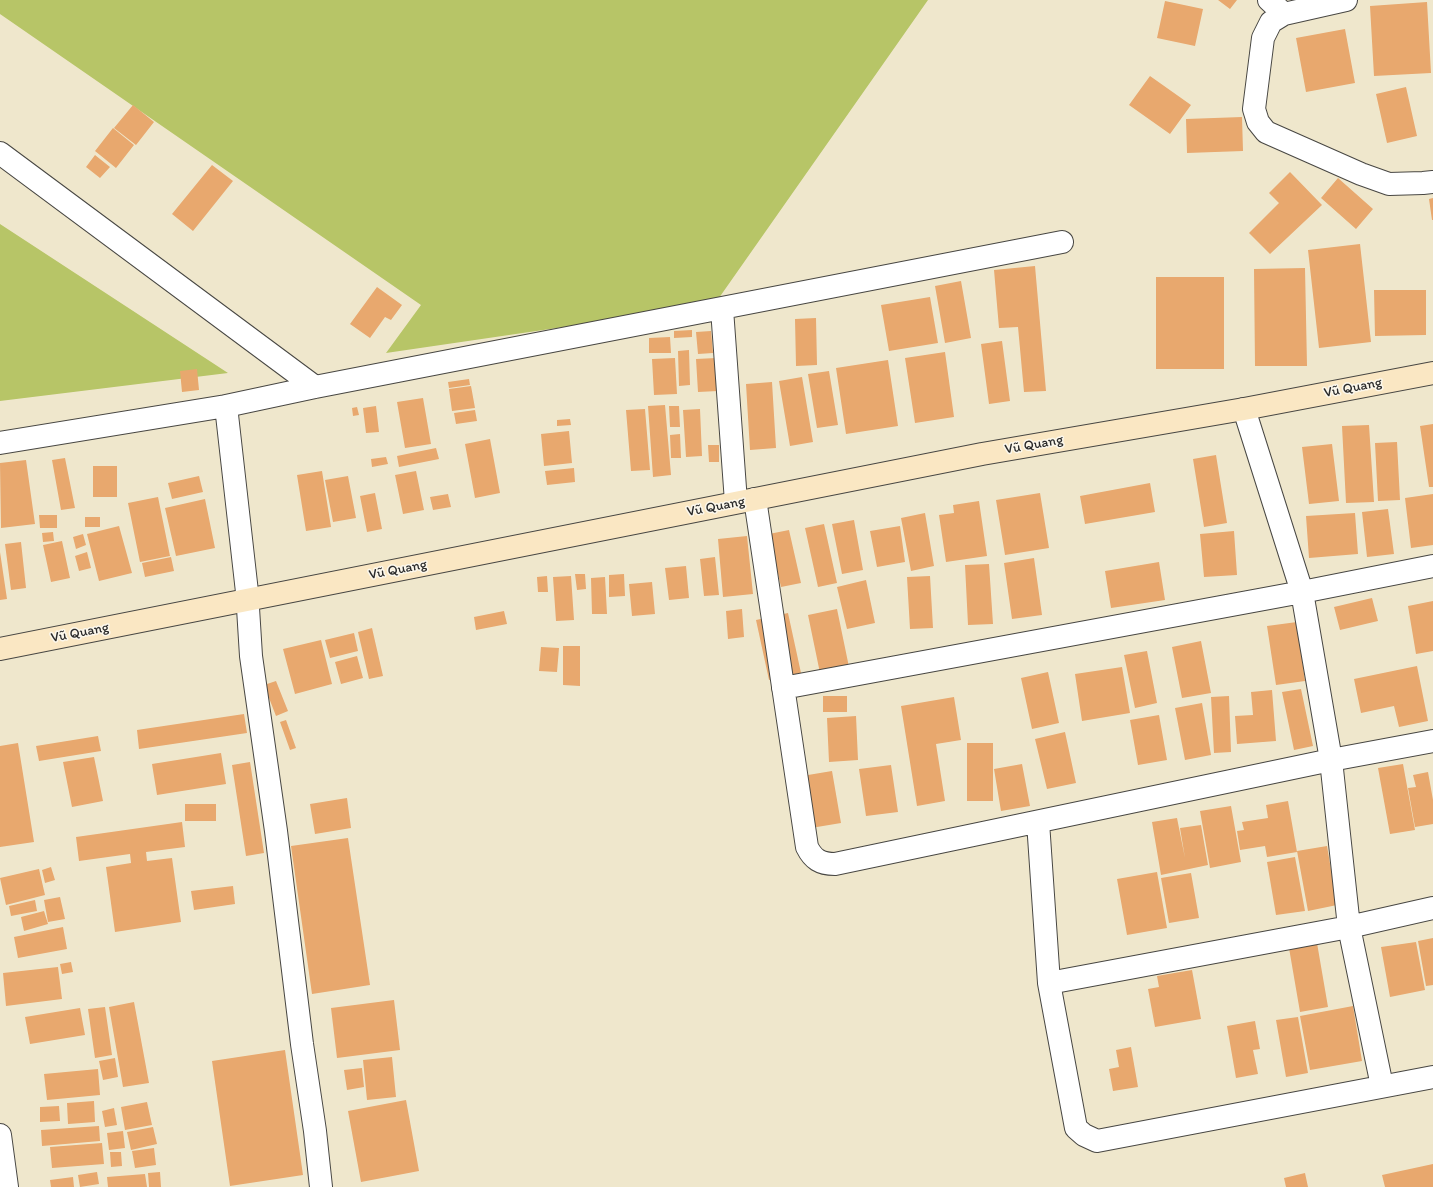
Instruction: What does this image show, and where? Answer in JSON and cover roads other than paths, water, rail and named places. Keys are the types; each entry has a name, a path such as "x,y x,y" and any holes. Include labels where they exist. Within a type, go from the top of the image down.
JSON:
{"main road":[{"name":"Vũ Quang","path":"0,648 982,454 1244,409 1433,373"}],"street":[{"path":"1346,0 1277,7 1263,38 1254,109 1258,122 1266,132 1361,174 1389,184 1423,184 1433,182"},
{"path":"0,153 315,387"},
{"path":"0,443 226,406 315,387 1062,242"},
{"path":"722,309 745,501 783,688 807,847 811,855 818,861 825,864 834,864 1331,760 1433,741"},
{"path":"226,406 247,600 251,656 276,831 321,1187"},
{"path":"1244,409 1302,592 1331,760 1349,927 1382,1086"},
{"path":"783,688 1302,592 1433,566"},
{"path":"1038,822 1049,983 1076,1128 1084,1135 1097,1141 1433,1077"},
{"path":"1049,983 1349,927 1433,908"},
{"path":"0,1135 7,1187"}]}
